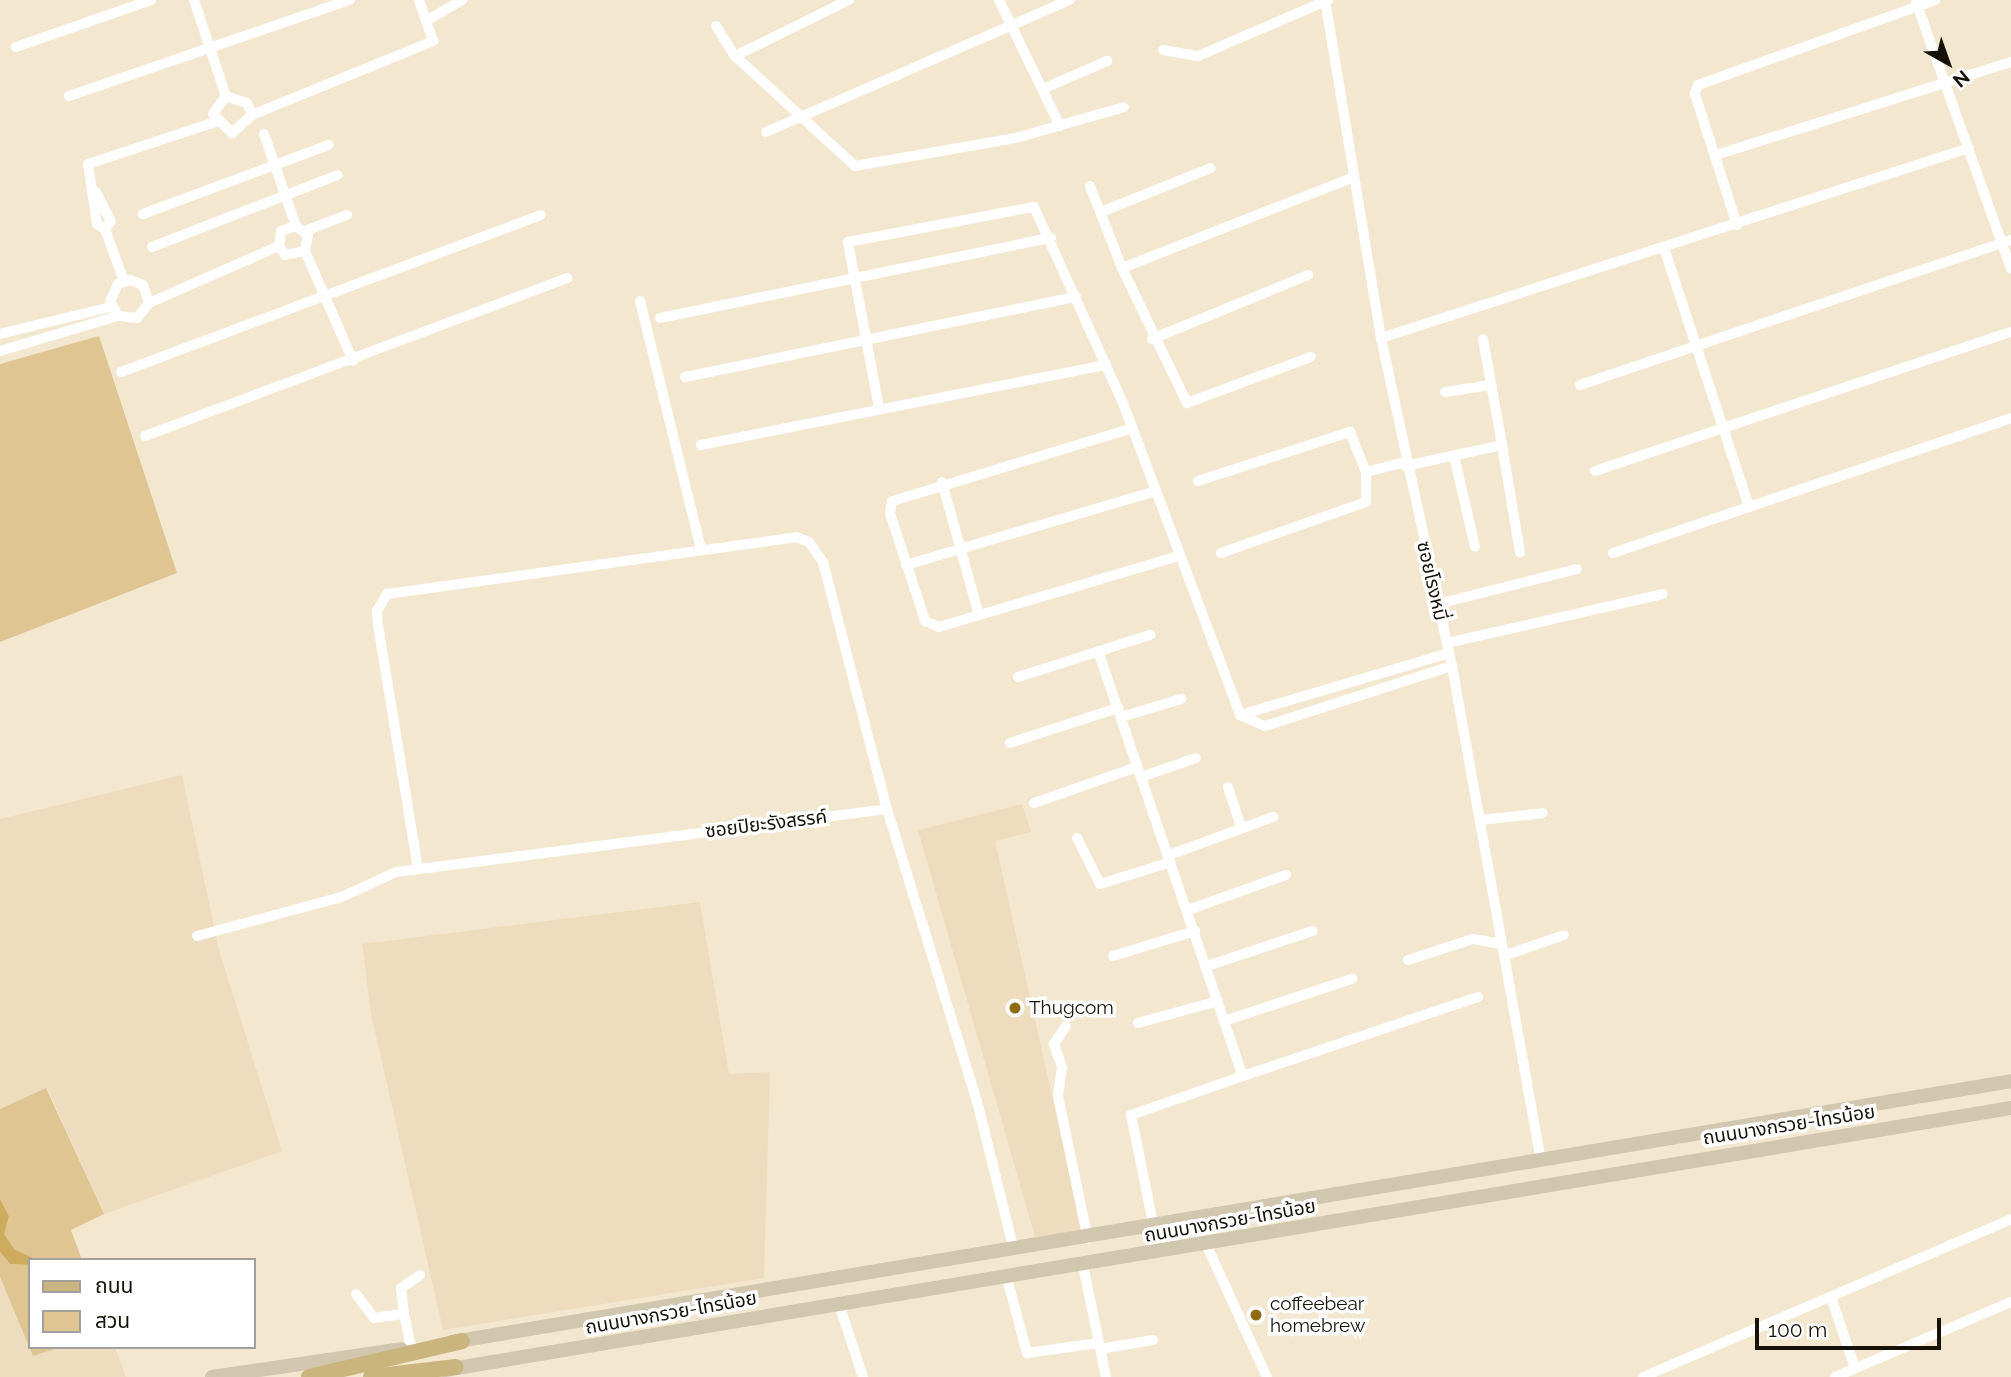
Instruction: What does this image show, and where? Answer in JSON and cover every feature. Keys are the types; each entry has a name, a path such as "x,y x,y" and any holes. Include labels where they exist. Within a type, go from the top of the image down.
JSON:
{"main road":[{"name":"ถนนบางกรวย-ไทรน้อย","path":"212,1377 462,1341 1088,1240 2011,1081"},
{"name":"ถนนบางกรวย-ไทรน้อย","path":"419,1377 455,1367 1007,1278 2011,1108"},
{"path":"309,1377 462,1341"},
{"path":"371,1377 455,1367"}],"street":[{"path":"16,47 151,0"},
{"path":"194,0 226,96"},
{"path":"69,96 211,50 350,0"},
{"path":"215,122 232,133 252,115 433,41 419,0"},
{"path":"426,21 462,0"},
{"path":"735,57 849,0"},
{"path":"999,0 1045,88 1060,126"},
{"path":"766,131 1069,0"},
{"path":"1163,50 1198,56 1326,0"},
{"name":"ซอยโรงหมี่","path":"1326,0 1381,338 1442,603 1452,666 1485,820 1502,944 1509,954 1541,1161"},
{"path":"1737,225 1695,94 1699,85 1917,3 1935,0"},
{"path":"1917,3 2006,241 2011,269"},
{"path":"716,26 735,57 848,164 864,167 1060,126 1124,107"},
{"path":"1045,88 1107,61"},
{"path":"1716,155 2011,62"},
{"path":"226,96 247,103 252,115"},
{"path":"215,122 216,103 226,96"},
{"path":"124,281 105,229 94,213 96,192 88,164 215,122"},
{"path":"264,134 285,195 300,228 305,251 353,361"},
{"path":"143,214 329,145"},
{"path":"1381,338 1969,148"},
{"path":"1101,212 1211,168"},
{"path":"152,247 338,175"},
{"path":"1122,268 1354,177"},
{"path":"1090,186 1152,339 1187,403 1311,357"},
{"path":"879,408 846,245 853,239 1030,206 1040,212 1133,428 1178,556 1240,715 1265,726 1452,666"},
{"path":"279,246 281,231 347,215"},
{"path":"121,372 326,298 541,215"},
{"path":"660,318 1051,238"},
{"path":"1580,385 2006,241"},
{"path":"279,246 290,256 305,251"},
{"path":"0,334 115,312 138,318 149,303 279,246"},
{"path":"1664,248 1749,507"},
{"path":"1152,339 1308,275"},
{"path":"145,436 353,361 567,278"},
{"path":"124,281 143,285 149,303"},
{"path":"115,312 114,289 124,281"},
{"path":"685,377 1076,297"},
{"path":"640,301 701,550"},
{"path":"0,351 115,312"},
{"path":"1595,471 1721,426 2011,332"},
{"path":"1483,339 1520,553"},
{"path":"701,445 1106,365"},
{"path":"1445,392 1491,385"},
{"path":"1613,553 2011,418"},
{"path":"1133,428 898,496 890,507 906,565 929,626 979,615 1178,556"},
{"path":"1199,481 1350,432 1366,472 1366,502 1221,552"},
{"path":"1366,472 1502,445"},
{"path":"1454,456 1475,547"},
{"path":"942,482 979,615"},
{"path":"906,565 1156,491"},
{"path":"418,869 378,626 380,601 405,589 796,537 809,542 823,562 887,809 977,1101 1014,1252"},
{"path":"1442,603 1577,569"},
{"path":"1240,715 1470,640 1663,594"},
{"path":"1018,677 1150,635"},
{"path":"1098,651 1244,1076"},
{"path":"1010,743 1181,699"},
{"path":"1034,803 1196,758"},
{"path":"1228,787 1241,827"},
{"name":"ซอยปิยะรังสรรค์","path":"197,936 418,869 887,809"},
{"path":"1485,820 1543,813"},
{"path":"1077,838 1100,884 1170,858 1241,827 1273,817"},
{"path":"1188,910 1286,875"},
{"path":"1113,956 1195,931"},
{"path":"1207,966 1312,931"},
{"path":"1509,954 1529,950 1564,935"},
{"path":"1408,960 1473,939 1502,944"},
{"path":"1224,1021 1352,979"},
{"path":"1154,1229 1131,1115 1478,998"},
{"path":"1138,1023 1218,1000"},
{"path":"1066,1026 1054,1044 1062,1067 1058,1096 1088,1240"},
{"path":"1643,1377 2011,1219"},
{"path":"1206,1244 1267,1377"},
{"path":"1083,1265 1106,1377"},
{"path":"411,1348 401,1288 420,1275"},
{"path":"1007,1278 1027,1353 1153,1340"},
{"path":"356,1294 374,1318 404,1314"},
{"path":"1830,1297 1855,1368"},
{"path":"1835,1377 2011,1302"},
{"path":"839,1304 863,1377"}],"shaded area":[{"path":"182,775 219,950 282,1151 104,1214 47,1088 0,1109 0,819"},
{"path":"1022,804 1031,832 995,841 1082,1230 1035,1237 918,830"},
{"path":"700,902 729,1074 770,1072 764,1278 443,1330 371,1014 362,944"},
{"path":"0,1199 9,1216 4,1234 14,1249 33,1258 28,1258 28,1265 10,1264 0,1252"},
{"path":"0,1277 33,1356 55,1349 116,1349 126,1377 0,1377"}],"green space":[{"path":"99,336 177,573 0,642 0,364"},
{"path":"46,1088 104,1214 71,1230 81,1258 33,1258 14,1249 3,1234 9,1216 0,1199 0,1109"},
{"path":"0,1252 10,1264 28,1265 28,1344 0,1277"},
{"path":"30,1349 55,1349 33,1356"}],"place":[{"name":"Thugcom","path":"1015,1008"},
{"name":"coffeebear homebrew","path":"1256,1315"}]}
